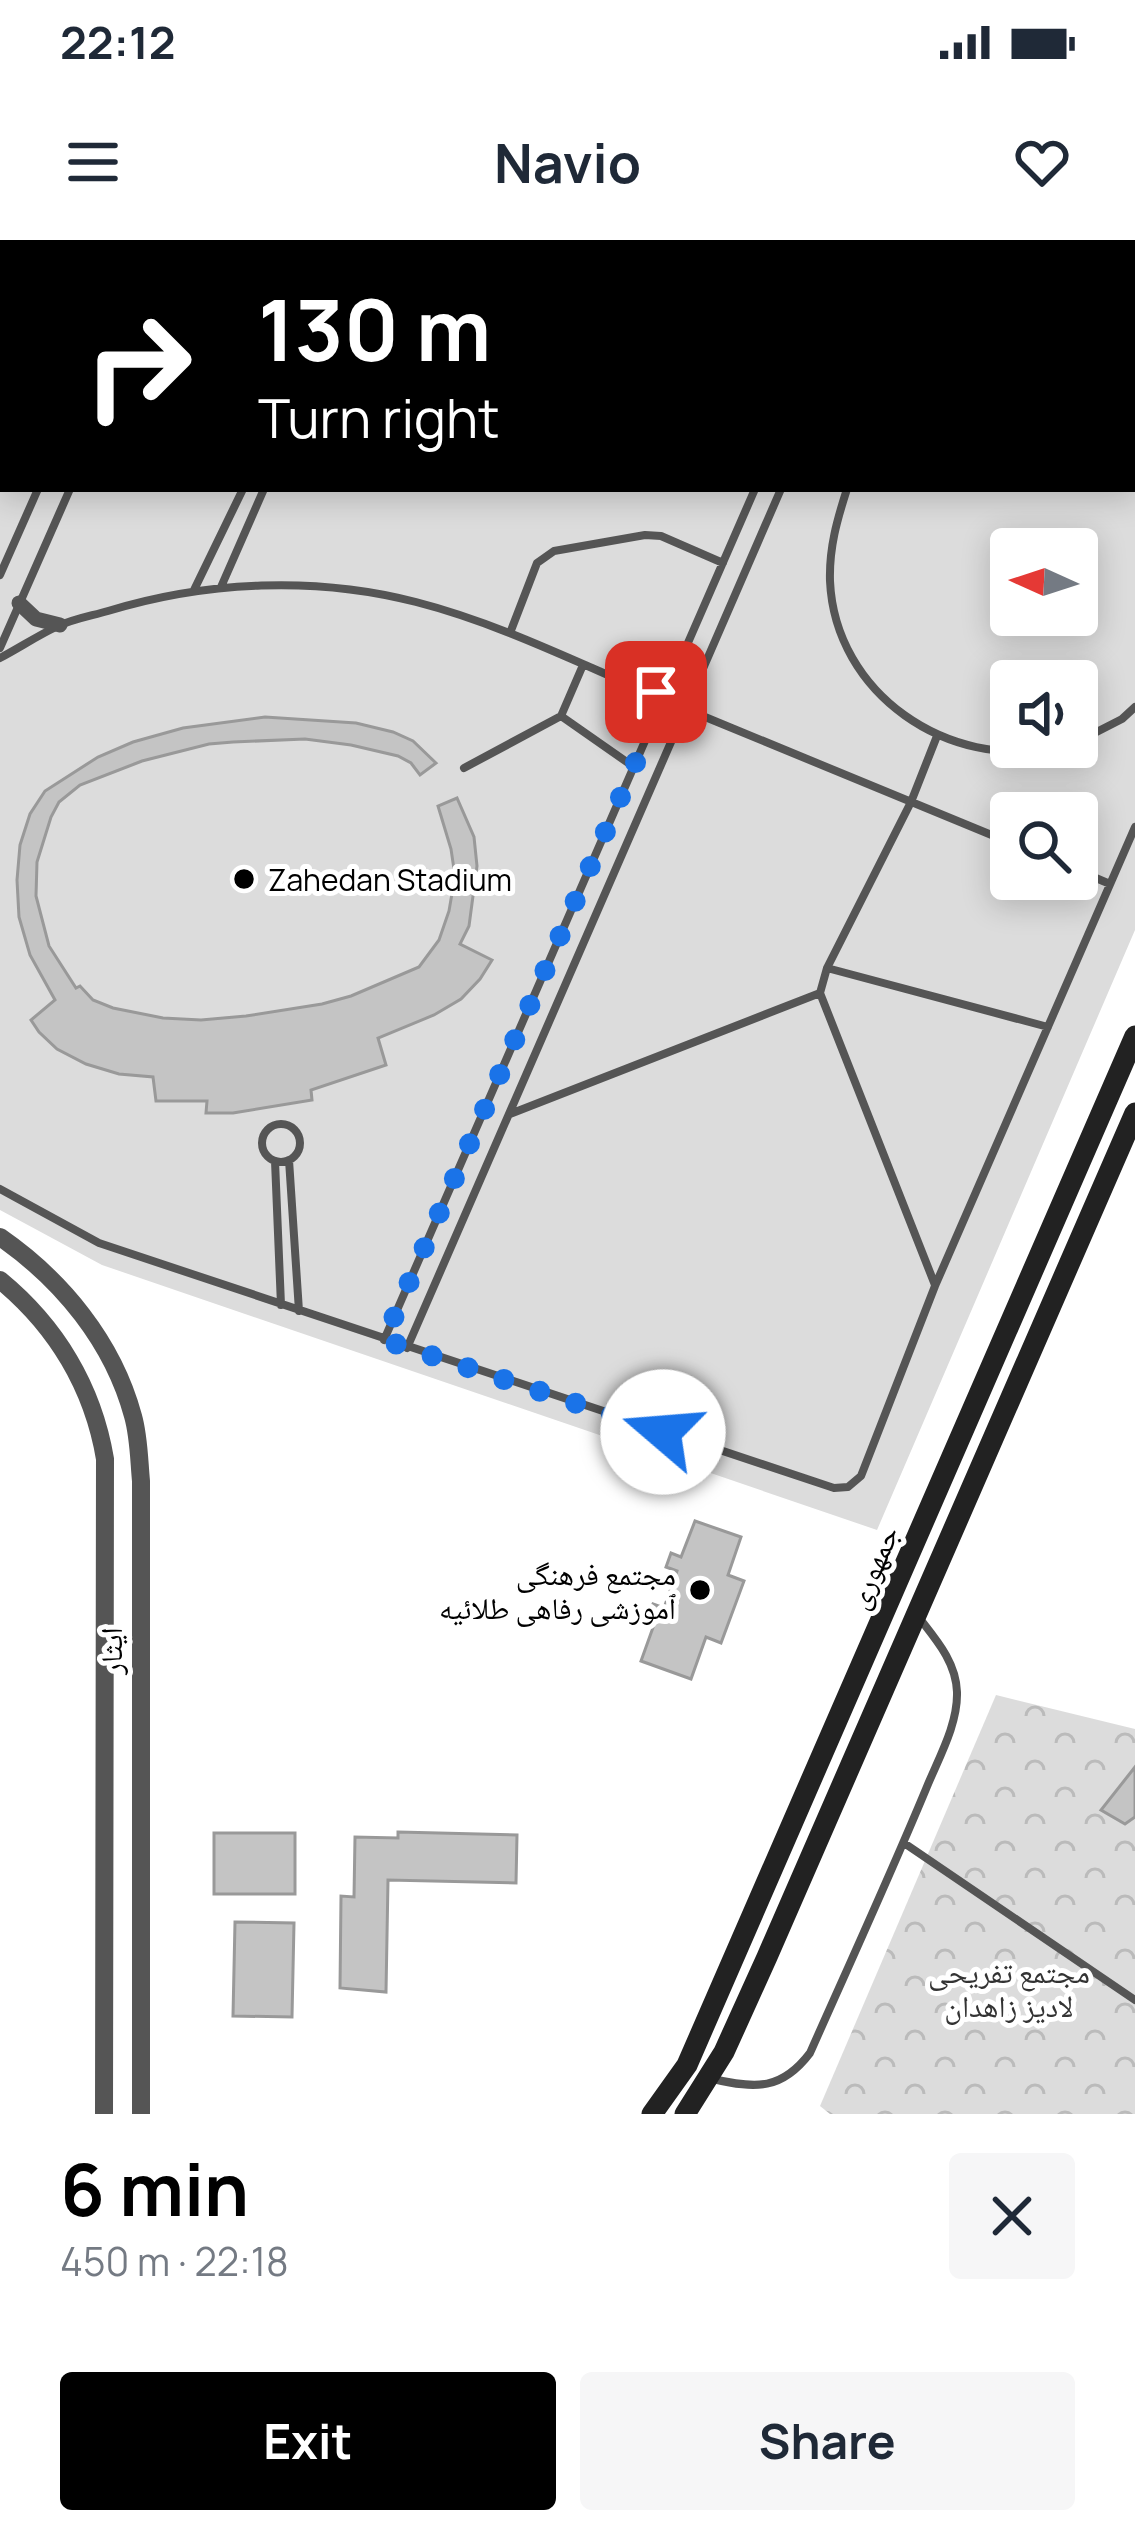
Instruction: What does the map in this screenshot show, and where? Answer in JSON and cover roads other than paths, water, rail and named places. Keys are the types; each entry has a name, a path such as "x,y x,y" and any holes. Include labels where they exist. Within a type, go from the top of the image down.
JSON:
{"main road":[{"name":"جمهوری","path":"652,2114 687,2065 1135,1036"},
{"name":"جمهوری","path":"685,2114 709,2078 767,1957 1135,1113"}],"street":[{"path":"20,603 37,619 60,625"},
{"name":"ایثار","path":"0,1238 47,1274 91,1326 134,1416 141,1481 140,2114"},
{"name":"ایثار","path":"0,1280 42,1321 77,1371 100,1430 105,1459 104,2114"}],"lane":[{"path":"0,575 37,492"},
{"path":"0,648 69,492"},
{"path":"194,590 241,492"},
{"path":"221,587 263,492"},
{"path":"670,684 754,492"},
{"path":"407,1348 678,726 693,712 692,694 781,492"},
{"path":"846,492 832,536 830,584 841,632 863,674 896,710 937,736 990,751"},
{"path":"510,633 537,563 554,551 661,536 723,563"},
{"path":"0,658 60,625 149,598 221,587 347,589 416,602 510,633 654,695"},
{"path":"464,768 561,716 583,665"},
{"path":"678,726 667,726 655,718 654,695 670,684 692,694"},
{"path":"1098,731 1135,707"},
{"path":"693,712 990,834"},
{"path":"561,716 634,766"},
{"path":"384,1340 655,718"},
{"path":"935,1286 820,992 827,968 910,802 937,736"},
{"path":"0,1190 99,1243 407,1348 834,1487 848,1487 861,1476 935,1286 1135,826"},
{"path":"1098,879 1110,884"},
{"path":"827,968 1048,1027"},
{"path":"509,1114 820,992"},
{"path":"274,1161 296,1156 300,1141 294,1128 279,1123 262,1136 263,1151 274,1161 281,1305"},
{"path":"290,1160 299,1311"},
{"path":"687,2065 709,2078 758,2086 778,2082 796,2071 810,2053 952,1724 955,1673 915,1614"},
{"path":"904,1843 1135,2000"}],"place":[{"name":"Zahedan Stadium","path":"244,879"},
{"name":"مجتمع فرهنگی ٱموزشی رفاهی طلائیه","path":"700,1590"}],"park label":[{"name":"مجتمع تفریحی لادیز زاهدان","path":"1009,1988"}]}
